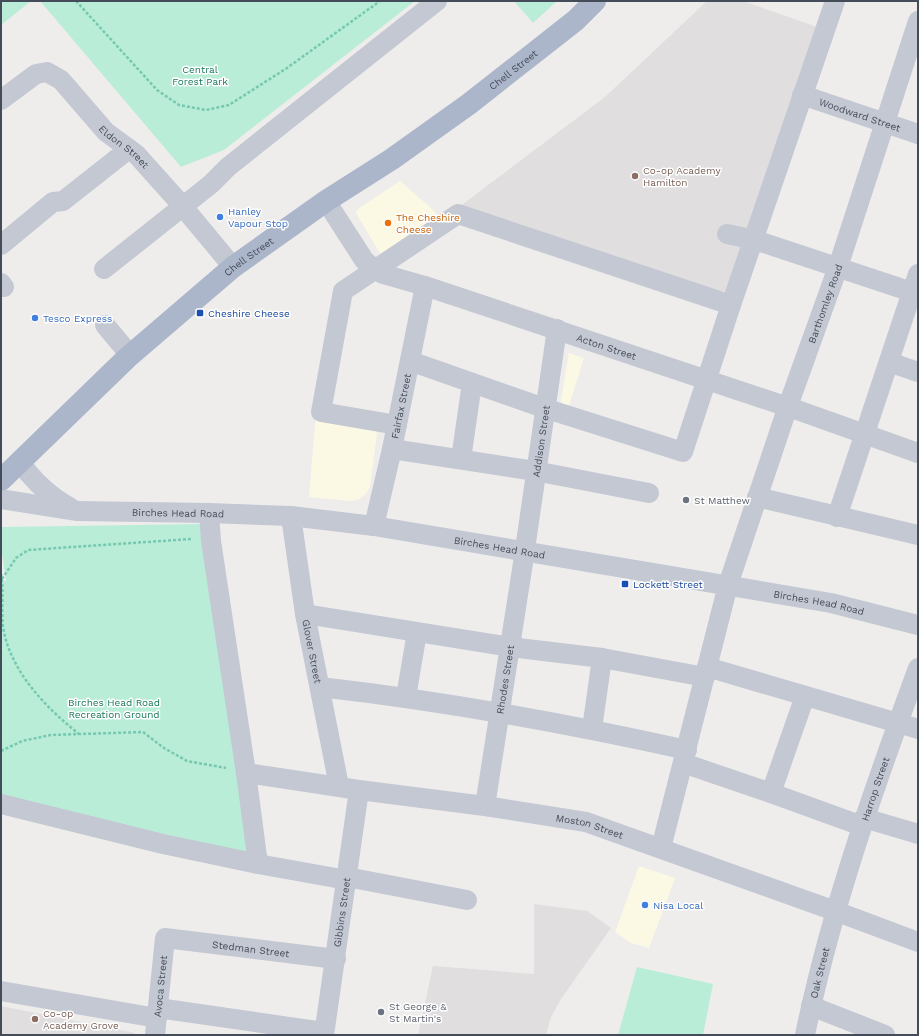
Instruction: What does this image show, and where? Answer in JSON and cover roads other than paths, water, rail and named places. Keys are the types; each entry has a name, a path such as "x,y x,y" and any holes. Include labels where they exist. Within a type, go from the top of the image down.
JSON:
{"main road":[{"name":"Chell Street","path":"1,480 130,355 233,267 326,201 392,160 469,104 576,20 595,1"}],"street":[{"path":"104,269 211,184 228,167 437,1"},
{"path":"741,237 802,95 835,1"},
{"name":"Barthomley Road","path":"728,585 788,406 838,267 918,21"},
{"name":"Eldon Street","path":"1,100 36,74 47,72 61,80 106,132 129,149 183,206 233,267"},
{"name":"Woodward Street","path":"802,95 918,134"},
{"path":"1,245 53,202 63,201 129,149"},
{"path":"410,361 544,408 683,452 731,305 741,237 757,197"},
{"name":"Acton Street","path":"326,201 364,260 374,269 383,274 425,286 557,329 788,406 918,452"},
{"path":"397,425 321,412 343,291 458,214 731,305"},
{"path":"741,237 838,267 916,286 837,517"},
{"name":"Fairfax Street","path":"374,526 392,449 425,286"},
{"path":"105,325 130,355"},
{"name":"Addison Street","path":"524,552 544,408 557,329"},
{"path":"889,362 918,372"},
{"path":"461,459 472,383"},
{"path":"392,449 535,471 649,493"},
{"name":"Birches Head Road","path":"20,462 42,489 55,499 76,510"},
{"path":"757,497 918,535"},
{"name":"Birches Head Road","path":"1,499 76,510 209,512 291,516 374,526 831,603 918,625"},
{"path":"209,512 211,538 246,772 258,864"},
{"name":"Glover Street","path":"291,516 306,614 339,786"},
{"name":"Rhodes Street","path":"485,806 524,552"},
{"path":"661,848 728,585"},
{"path":"306,614 510,647 706,672 805,696 898,722 918,730"},
{"path":"406,697 417,632"},
{"path":"592,729 602,658"},
{"name":"Harrop Street","path":"836,911 863,822 918,668"},
{"path":"320,686 499,711 592,729 685,757 771,793 863,822 918,834"},
{"path":"771,793 805,696"},
{"name":"Moston Street","path":"246,772 359,790 485,806 586,822 836,911 918,942"},
{"name":"Gibbins Street","path":"324,1033 336,959 359,790"},
{"path":"1,804 163,844 258,864 467,900"},
{"name":"Oak Street","path":"805,1035 811,1006 836,911"},
{"name":"Stedman Street","path":"165,938 336,959"},
{"name":"Avoca Street","path":"157,1020 165,938"},
{"path":"1,991 157,1020 324,1033"},
{"path":"811,1006 885,1035"}],"place":[{"name":"Co-op Academy Hamilton","path":"635,176"},
{"name":"Hanley Vapour Stop","path":"220,217"},
{"name":"The Cheshire Cheese","path":"388,223"},
{"name":"Cheshire Cheese","path":"200,313"},
{"name":"Tesco Express","path":"35,318"},
{"name":"St Matthew","path":"686,500"},
{"name":"Lockett Street","path":"625,584"},
{"name":"Nisa Local","path":"645,905"},
{"name":"St George & St Martin's","path":"381,1012"},
{"name":"Co-op Academy Grove","path":"35,1019"}],"park label":[{"name":"Central Forest Park","path":"200,74"},
{"name":"Birches Head Road Recreation Ground","path":"114,708"}]}
